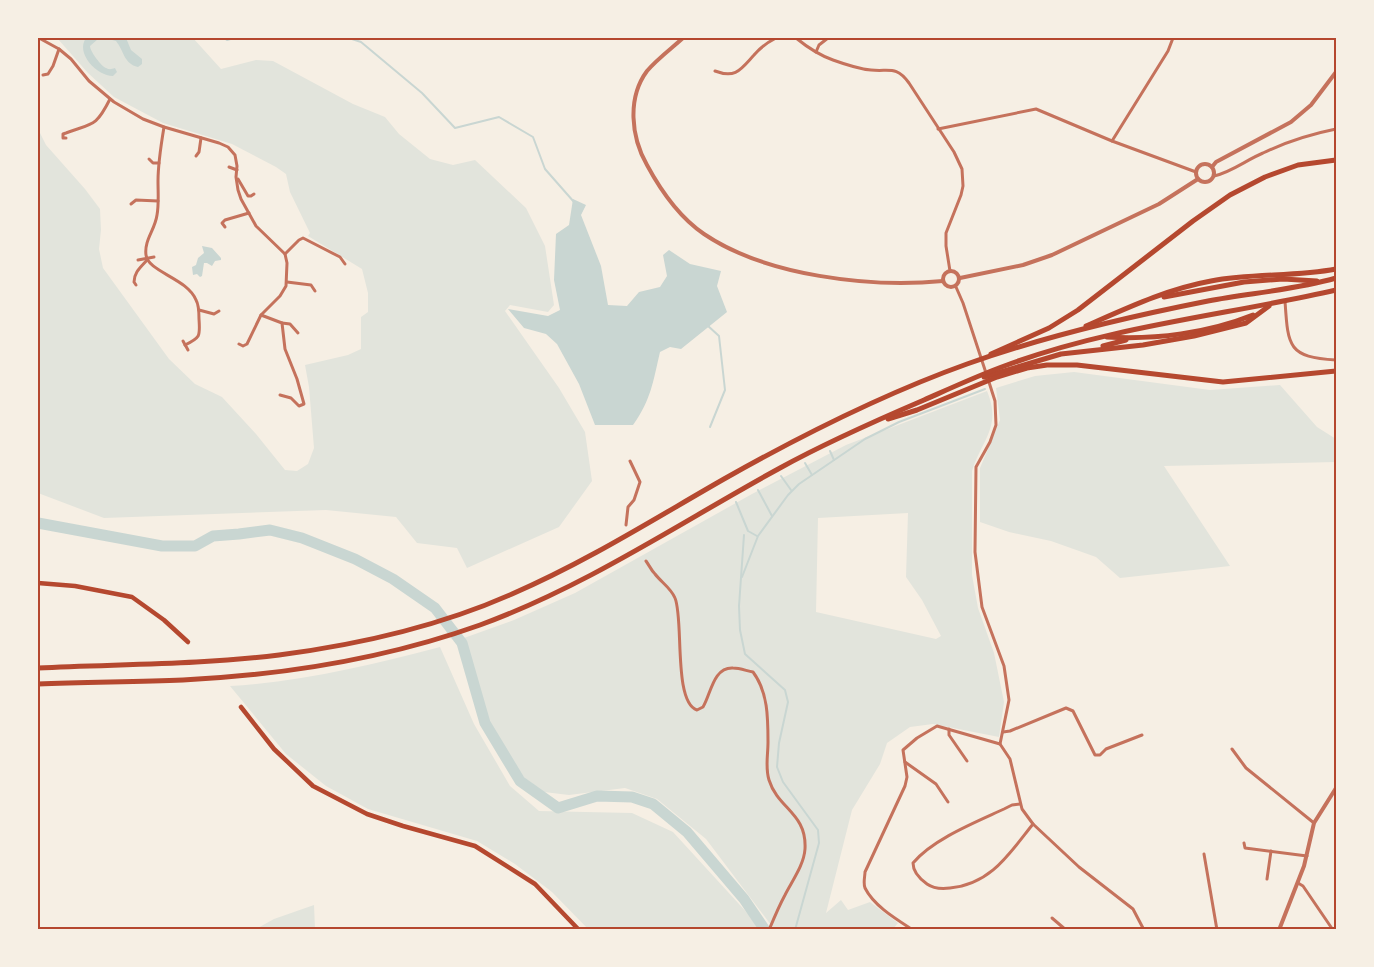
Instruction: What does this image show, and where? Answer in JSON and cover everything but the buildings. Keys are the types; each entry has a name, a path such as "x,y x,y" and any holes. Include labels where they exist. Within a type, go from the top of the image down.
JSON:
{"highway":[{"path":"38,668 220,660 277,655 340,646 428,623 509,596 592,556 726,478 820,428 872,403 968,364 1049,328 1078,310 1193,220 1230,195 1265,177 1298,165 1336,160"},
{"path":"1074,331 1145,300 1184,287 1237,277 1336,269"},
{"path":"1145,300 1237,283 1283,279 1321,271"},
{"path":"968,364 1074,331 1208,301 1286,290 1336,278"},
{"path":"1283,279 1325,281"},
{"path":"38,684 200,679 292,671 343,662 437,639 520,609 581,581 781,467 866,425 1006,365 1099,336 1285,302 1336,290"},
{"path":"1088,350 1131,338 1196,331 1240,320 1274,304"},
{"path":"969,381 1047,357 1088,350 1159,343 1194,336 1246,323 1258,313"},
{"path":"1099,336 1131,338"},
{"path":"866,425 917,410 997,377 1026,368 1047,365 1077,365 1223,382 1336,371"}],"main road":[{"path":"38,583 75,586 132,597 164,620 188,642"},
{"path":"241,707 274,749 313,786 367,814 475,846 535,884 580,930"}],"street":[{"path":"39,38 59,49 71,59 88,81 110,99 143,119 228,147 235,155 238,190 249,213 256,226 285,254 287,263 287,282 280,296 261,315 247,344 243,346 239,344"},
{"path":"683,38 647,71 634,102 633,126 644,159 660,190 680,212 703,233 743,256 779,267 828,277 851,279 905,282 943,281"},
{"path":"715,72 728,75 739,71 755,54 776,38"},
{"path":"796,38 816,52 833,60 870,70 891,70 903,75 959,162 963,179 961,195 946,233 950,271"},
{"path":"816,52 819,45 828,38"},
{"path":"1112,142 1168,51 1173,38"},
{"path":"43,75 48,74 52,70 59,49"},
{"path":"1212,167 1216,162 1291,122 1311,105 1336,72"},
{"path":"66,138 63,138 63,134 97,122 110,99"},
{"path":"938,129 1036,109 1112,142 1196,172"},
{"path":"164,127 159,163 158,215 145,246 149,264 180,282 190,290 196,300 201,328 196,339 184,343 188,350"},
{"path":"1212,167 1202,164 1197,169 1198,179 1201,182 1208,182 1214,176 1225,173 1262,153 1317,133 1336,129"},
{"path":"196,156 199,152 201,138"},
{"path":"149,159 159,163"},
{"path":"229,167 237,170"},
{"path":"1212,167 1214,176"},
{"path":"236,177 248,196 254,194"},
{"path":"960,278 1024,265 1052,255 1159,204 1198,179"},
{"path":"131,204 136,199 158,201"},
{"path":"225,227 223,222 228,217 249,213"},
{"path":"268,237 270,232"},
{"path":"285,254 303,238 340,257 345,264"},
{"path":"136,285 134,278 138,269 147,260 154,257"},
{"path":"138,260 147,260"},
{"path":"950,271 956,272 960,278 956,286 949,288 943,281 944,274 950,271"},
{"path":"287,282 311,284 315,290"},
{"path":"956,286 994,396 996,425 990,442 976,467 975,552 982,607 1004,666 1008,700 1000,744"},
{"path":"1285,302 1289,338 1294,349 1317,358 1336,360"},
{"path":"199,310 214,314 219,311"},
{"path":"261,315 290,324 298,333"},
{"path":"280,395 291,398 299,406 304,404 297,379 285,349 282,323"},
{"path":"626,525 628,507 634,500 640,482 630,460"},
{"path":"646,561 655,575 665,584 675,598 684,686 687,701 693,709 697,710 703,707 712,685 720,672 726,668 753,672 765,695 768,743 766,762 770,782 779,799 794,814 801,826 805,839 804,853 800,866 768,930"},
{"path":"1002,732 1010,731 1066,708 1073,711 1094,754 1097,755 1142,735"},
{"path":"913,930 874,902 865,888 865,872 905,786 907,777 903,750 917,738 937,726 1000,744 1010,759 1020,804 1032,824 1079,867 1133,909 1144,930"},
{"path":"949,729 949,735 967,761"},
{"path":"1232,749 1246,768 1314,823"},
{"path":"904,762 936,784 948,802"},
{"path":"1279,930 1307,856 1314,823 1336,788"},
{"path":"1020,804 1004,809 933,845 913,863 914,871 928,885 935,888 968,885 986,876 998,867 1032,824"},
{"path":"1244,843 1245,848 1307,856"},
{"path":"1267,879 1271,851"},
{"path":"1204,854 1217,930"},
{"path":"1298,883 1303,886 1333,930"},
{"path":"1052,918 1066,930"}],"shaded area":[{"path":"57,38 193,38 221,69 256,60 273,61 353,104 385,117 399,134 430,159 453,165 475,160 526,208 545,246 554,305 548,312 510,305 505,311 559,388 585,432 592,481 559,527 467,568 457,548 417,543 396,517 326,510 104,518 38,493 38,129 46,145 100,209 101,230 99,249 103,268 169,359 195,384 222,397 256,434 285,470 297,471 308,464 314,448 309,387 305,365 348,355 361,349 361,317 368,312 368,293 362,269 308,236 310,233 290,192 286,174 232,144 163,123 114,97 88,73"},
{"path":"86,38 105,38 98,39 90,48 104,67 107,69 115,68 117,72 113,76 100,72 89,63 83,50"},
{"path":"105,38 126,38 131,50 142,59 142,64 138,67 130,63 116,41"},
{"path":"573,199 586,205 581,215 601,266 608,305 627,306 639,292 660,287 667,276 663,255 669,250 690,264 721,271 717,286 727,312 681,349 670,347 660,352 648,399 633,425 595,425 579,384 557,344 546,334 524,328 508,309 548,316 560,310 554,280 556,234 569,225"},
{"path":"202,246 212,248 221,260 215,261 212,266 204,263 202,276 200,277 197,274 193,275 192,267 196,265 198,258 204,253"},
{"path":"1074,372 1210,390 1280,385 1317,427 1336,439 1336,462 1164,466 1230,566 1120,578 1096,557 1051,541 1009,532 980,522 980,468 1000,420 996,388 1035,376"},
{"path":"987,391 991,403 991,424 972,471 972,575 978,608 994,653 1004,702 999,737 933,724 910,727 887,743 880,764 852,810 826,913 841,900 848,910 870,902 898,923 893,929 774,929 706,839 657,799 625,788 569,795 544,792 521,775 490,723 464,638 514,620 575,593 752,494 846,445","holes":["908,513 906,577 922,600 941,636 936,639 816,612 818,518"]},
{"path":"440,647 474,724 510,786 539,811 632,813 673,832 750,916 758,929 588,929 552,892 515,864 477,841 368,809 326,786 286,754 230,686 309,677"},
{"path":"314,905 315,929 256,929 274,919"}],"waterway":[{"path":"224,38 227,40 234,38"},
{"path":"349,38 361,42 422,93 455,128 499,117 533,137 545,169 574,202"},
{"path":"707,325 719,336 725,390 710,427"},
{"path":"742,577 758,536 788,495 799,484 865,439 899,422 985,389"},
{"path":"830,451 834,460"},
{"path":"805,463 812,475"},
{"path":"781,476 791,490"},
{"path":"758,490 772,516"},
{"path":"736,502 748,531 757,536"},
{"path":"38,523 162,546 195,546 213,536 270,530 302,538 355,559 393,579 435,608 462,643 485,723 520,781 558,808 597,796 632,797 653,804 687,832 744,899 765,930"},
{"path":"744,535 739,606 740,630 745,654 785,690 788,702 779,743 777,767 783,782 818,830 819,843 795,930"}]}
